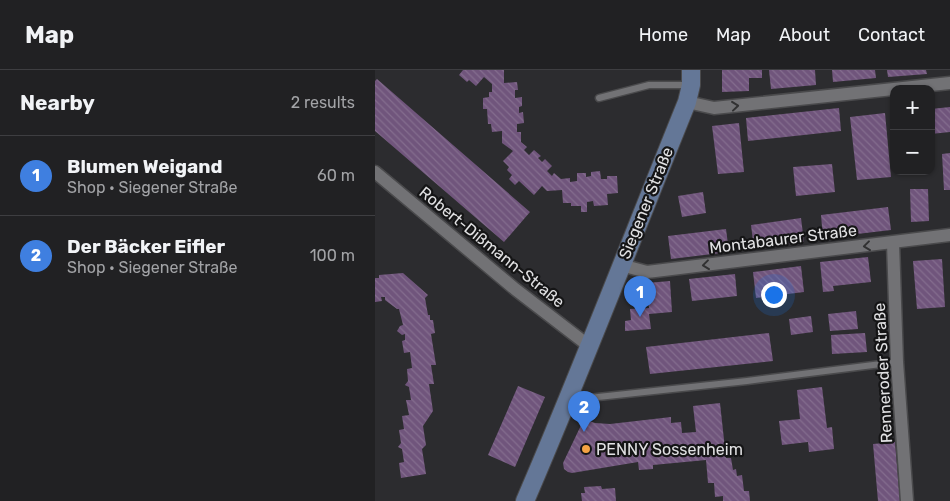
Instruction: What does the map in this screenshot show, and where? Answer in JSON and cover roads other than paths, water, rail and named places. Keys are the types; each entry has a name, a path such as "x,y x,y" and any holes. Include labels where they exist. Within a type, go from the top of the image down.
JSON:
{"main road":[{"name":"Siegener Straße","path":"525,501 568,400 687,102 691,77"}],"street":[{"path":"687,102 714,108 950,83"},
{"name":"Robert-Dißmann-Straße","path":"375,172 515,289 589,346"},
{"name":"Montabaurer Straße","path":"621,265 647,272 950,235"},
{"name":"Renneroder Straße","path":"893,243 897,362 907,501"}],"lane":[{"path":"599,98 649,85 691,77"},
{"path":"568,400 747,382 897,362"}],"place":[{"name":"Blumen Weigand","path":"640,317"},
{"name":"Der Bäcker Eifler","path":"584,432"},
{"name":"PENNY Sossenheim","path":"586,449"}]}
